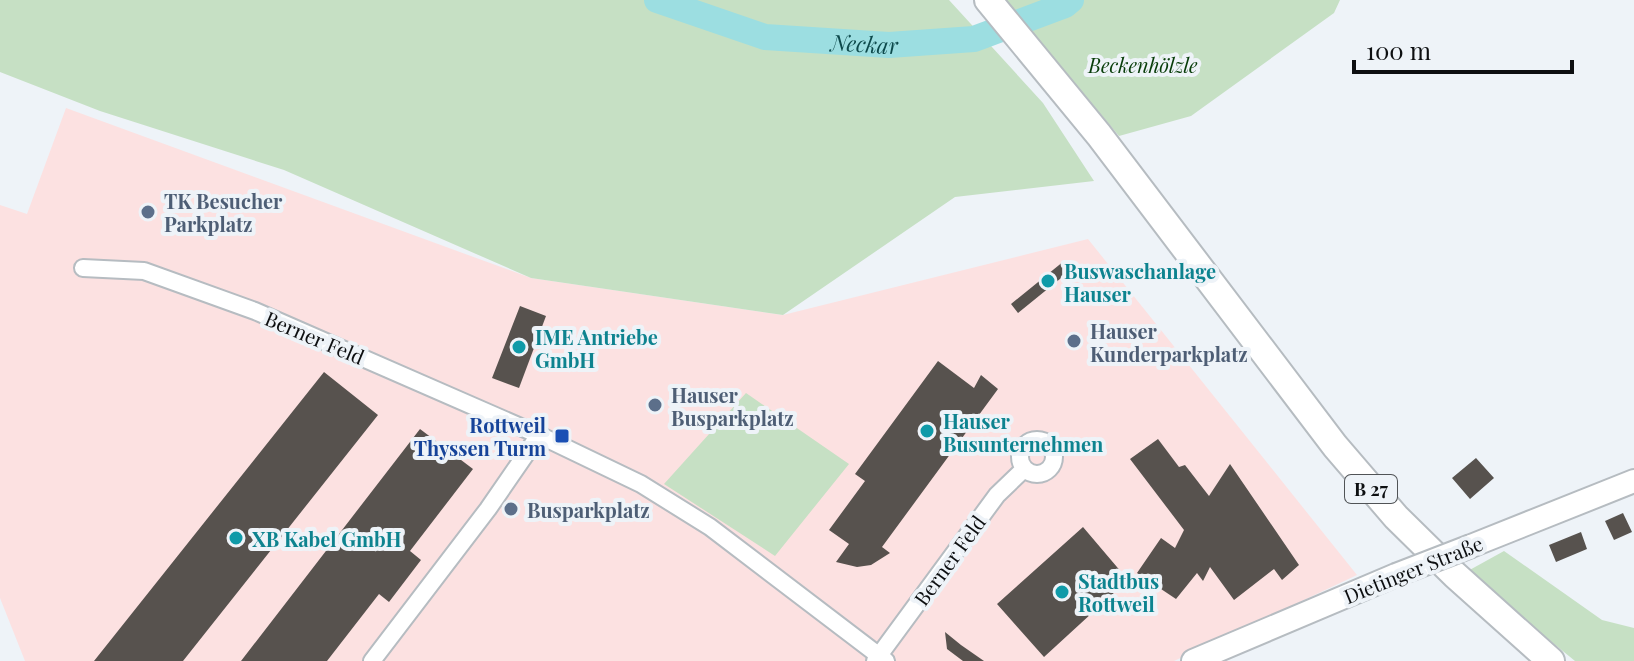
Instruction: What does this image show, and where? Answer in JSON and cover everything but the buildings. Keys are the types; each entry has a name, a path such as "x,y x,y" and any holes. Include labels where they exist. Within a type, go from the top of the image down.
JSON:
{"main road":[{"name":"B 27","path":"988,0 1099,135 1335,446 1385,505 1455,575 1551,661"}],"street":[{"name":"Berner Feld","path":"83,268 144,271 255,311 539,435 641,484 710,527 880,659 997,495 1024,469"},
{"path":"372,661 488,509 539,435"},
{"name":"Dietinger Straße","path":"1193,661 1396,575 1634,481"}],"shaded area":[{"path":"66,108 531,278 783,315 1088,239 1357,575 1174,661 25,661 0,598 0,205 27,214"}],"green space":[{"path":"0,0 949,0 1043,103 1094,181 955,197 783,315 531,278 284,170 100,111 0,72"},
{"name":"Beckenhölzle","path":"1005,0 1340,0 1334,13 1191,116 1119,136"},
{"path":"746,393 849,464 775,556 664,484"},
{"path":"1504,551 1602,620 1634,628 1634,661 1575,661 1466,572"}],"waterway":[{"name":"Neckar","path":"657,0 765,37 889,45 974,39 1065,5 1071,0"}],"place":[{"name":"TK Besucher Parkplatz","path":"148,212"},
{"name":"Buswaschanlage Hauser","path":"1048,281"},
{"name":"Hauser Kunderparkplatz","path":"1074,341"},
{"name":"IME Antriebe GmbH","path":"519,347"},
{"name":"Hauser Busparkplatz","path":"655,405"},
{"name":"Hauser Busunternehmen","path":"927,431"},
{"name":"Rottweil Thyssen Turm","path":"562,436"},
{"name":"Busparkplatz","path":"511,509"},
{"name":"XB Kabel GmbH","path":"236,538"},
{"name":"Stadtbus Rottweil","path":"1062,592"}]}
